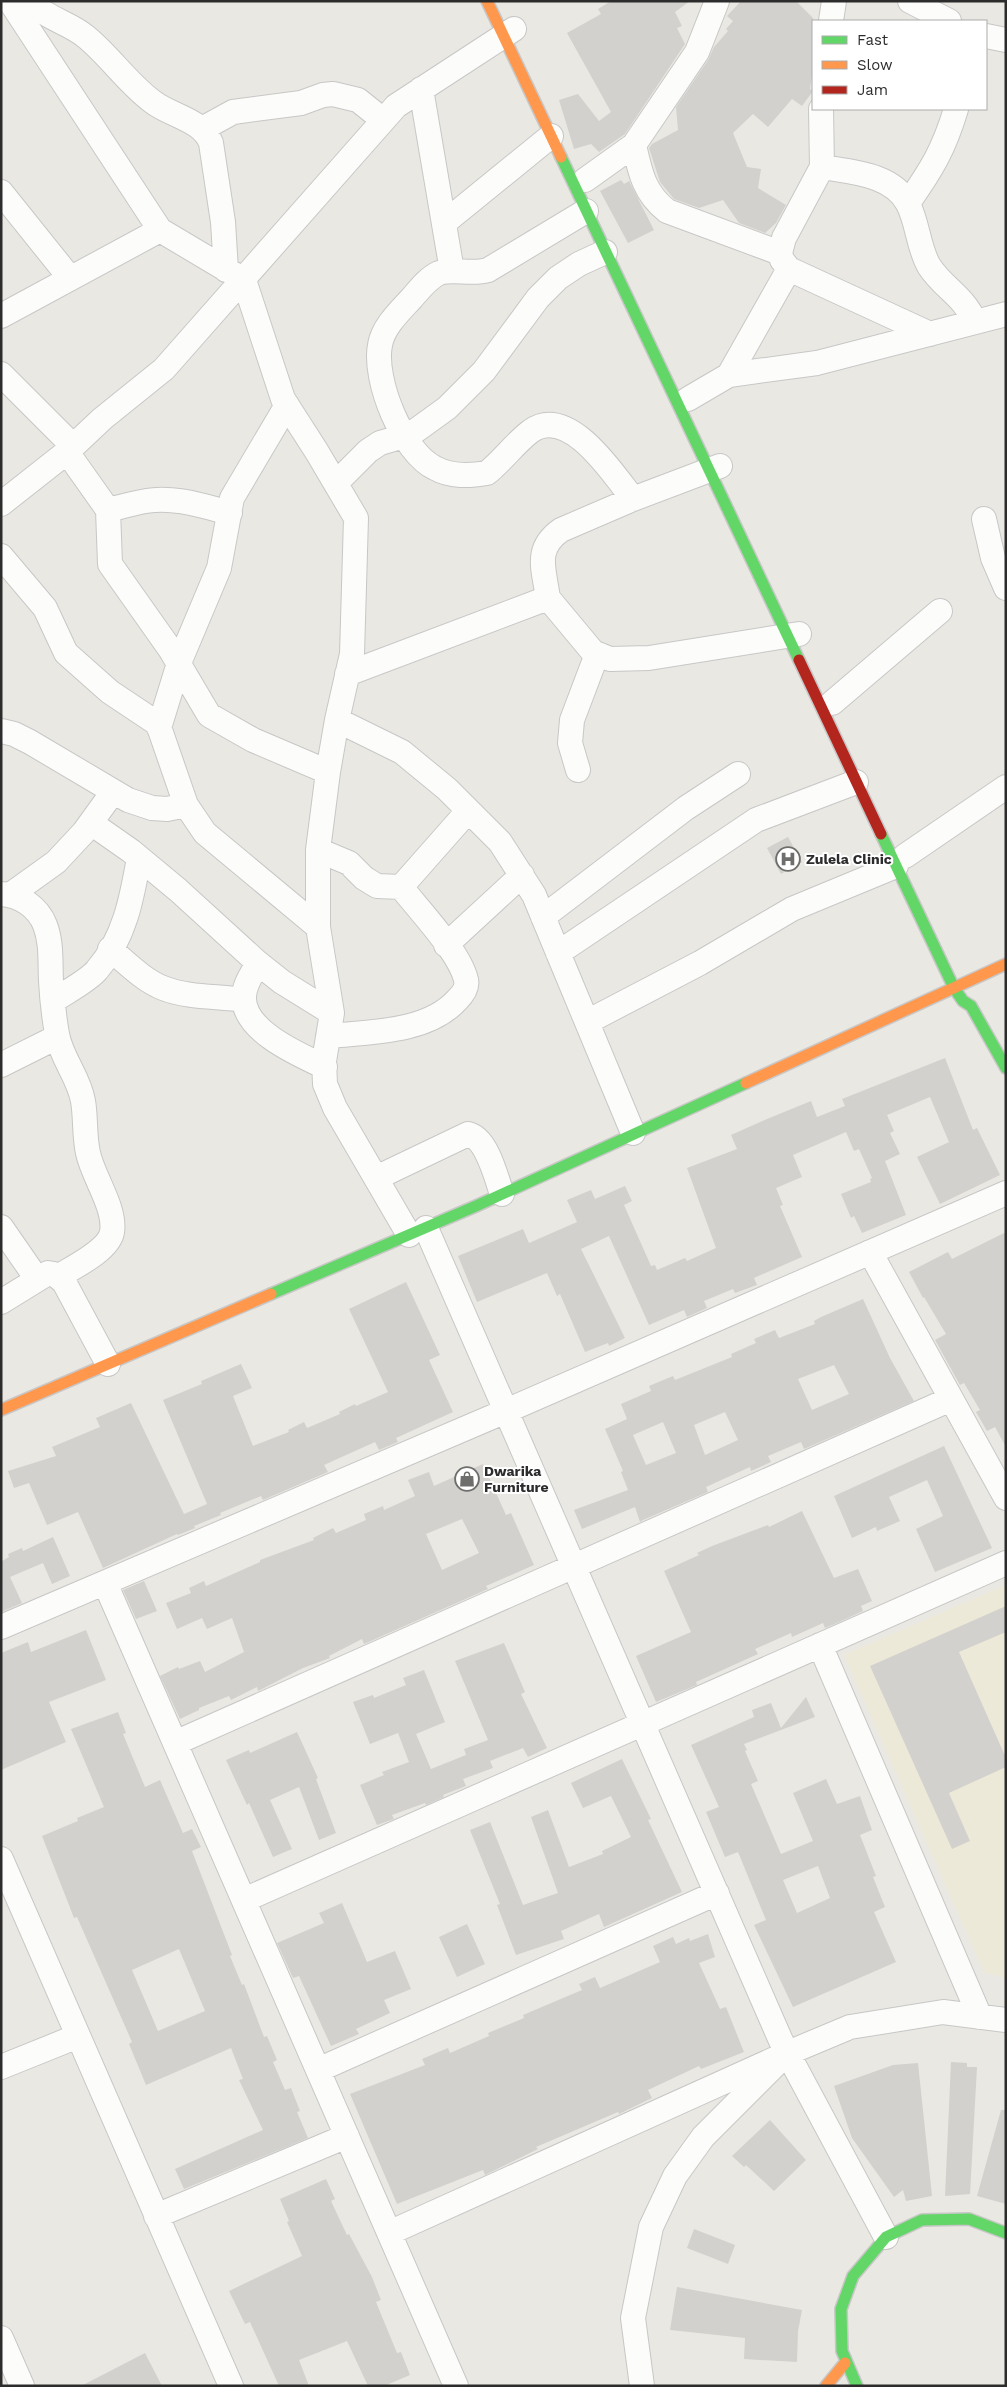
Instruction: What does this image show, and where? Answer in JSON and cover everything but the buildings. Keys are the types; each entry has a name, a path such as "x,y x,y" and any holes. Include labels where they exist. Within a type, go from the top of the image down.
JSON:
{"street":[{"path":"10,1 160,230 235,275"},
{"path":"31,1 48,16 85,36 129,82 154,103 202,129 211,143 223,222 235,275 283,399 356,518 352,654 337,720 318,850 318,927 332,1013 328,1036 325,1084 334,1108 376,1178 418,1232 506,1411 788,2053 886,2237"},
{"path":"487,1 511,30 551,136 605,252 714,468 793,634 856,782 903,859 959,985"},
{"path":"585,180 634,145 697,52 717,1"},
{"path":"831,20 834,1"},
{"path":"910,1 947,20"},
{"path":"1,504 70,449 102,419 164,369 235,275 396,106 511,30"},
{"path":"987,36 1006,40"},
{"path":"539,83 688,400 714,468"},
{"path":"421,89 452,271"},
{"path":"202,129 233,112 301,103 323,95 333,94 358,100 383,120"},
{"path":"729,375 785,261 787,231 822,167 821,110"},
{"path":"908,203 936,162 948,136 956,110"},
{"path":"444,223 551,136"},
{"path":"634,145 640,174 647,191 655,202 667,211 785,261 930,334"},
{"path":"822,167 865,174 891,186 908,203 930,267 969,308 975,322"},
{"path":"1,192 70,278"},
{"path":"586,211 488,270 477,273 452,271 439,274 423,285 396,315 380,344 378,359 380,372 387,396 404,437 416,454 433,468 452,475 487,473 532,430 548,425 563,428 592,447 633,499"},
{"path":"1,316 160,230"},
{"path":"336,483 368,451 380,443 404,437 447,408 484,371 538,298 558,278 579,264 605,252"},
{"path":"688,400 729,375 817,363 1006,314"},
{"path":"1,374 70,449 108,510 110,564 178,663 209,715 253,740 328,772"},
{"path":"159,728 178,663 219,568 232,498 288,405"},
{"path":"714,468 633,499 561,530 551,537 542,554 548,598 579,637 597,654 610,659 650,658 793,634"},
{"path":"108,510 147,500 168,500 193,503 230,513"},
{"path":"984,519 993,558 1006,588"},
{"path":"1,556 45,608 66,653 110,692 158,724 186,805 204,833 318,927"},
{"path":"347,674 548,598"},
{"path":"832,703 940,611"},
{"path":"793,634 832,703 885,814"},
{"path":"578,770 570,743 572,720 597,654"},
{"path":"337,720 402,752 447,789 500,842 534,895 633,1133"},
{"path":"1,731 14,734 30,742 128,800 152,808 167,809 186,805"},
{"path":"543,917 679,813 738,774"},
{"path":"558,953 756,820 856,782"},
{"path":"587,1022 700,963 792,909 903,859 1006,787"},
{"path":"5,894 56,862 91,823 113,792"},
{"path":"401,887 468,811"},
{"path":"91,823 139,858 282,982 332,1013"},
{"path":"318,850 349,863 364,878 377,886 401,887 446,944 460,965 467,982 464,993 454,1004 425,1022 378,1032 328,1036"},
{"path":"53,1001 97,970 110,950 129,911 139,858"},
{"path":"446,944 522,875"},
{"path":"920,890 932,915"},
{"path":"1,1302 48,1278 107,1244 112,1230 112,1216 88,1155 83,1101 57,1037 50,942 44,924 35,909 26,902 5,894"},
{"path":"945,940 963,1001 971,1006 1006,1068"},
{"path":"110,950 144,977 162,988 178,993 244,1000"},
{"path":"258,963 247,984 244,1000 249,1015 279,1045 325,1067"},
{"path":"1,1410 418,1232 1006,964"},
{"path":"1,1065 57,1037"},
{"path":"376,1178 468,1134 474,1135 483,1144 502,1194"},
{"path":"1,1627 506,1411 1006,1193"},
{"path":"1,1227 48,1278 64,1282 108,1364"},
{"path":"870,1252 1006,1498"},
{"path":"175,1743 951,1399"},
{"path":"244,1900 1006,1563"},
{"path":"105,1583 456,2386"},
{"path":"820,1645 980,2017"},
{"path":"1,1859 231,2386"},
{"path":"318,2070 717,1893"},
{"path":"390,2233 788,2053 850,2027 943,2012 1006,2020"},
{"path":"1,2067 78,2036"},
{"path":"642,2386 633,2318 651,2227 675,2176 703,2137 788,2053"},
{"path":"156,2216 347,2136"},
{"path":"857,2386 842,2351 841,2309 853,2276 886,2237 922,2220 968,2219 1006,2233"},
{"path":"1,2338 22,2386"},
{"path":"826,2386 846,2363"}],"shaded area":[{"path":"1006,1585 1006,1978 984,1972 844,1655"}],"traffic: fast":[{"path":"561,157 799,660"},
{"path":"881,834 954,988 963,1001 971,1006 1006,1068"},
{"path":"271,1294 476,1206 746,1083"},
{"path":"857,2386 842,2351 841,2309 853,2276 886,2237 922,2220 969,2219 1006,2233"}],"traffic: slow":[{"path":"487,1 561,157"},
{"path":"746,1083 1006,964"},
{"path":"1,1410 271,1294"},
{"path":"826,2386 845,2363"}],"traffic: jam":[{"path":"799,660 881,834"}],"place":[{"name":"Zulela Clinic","path":"788,859"},
{"name":"Dwarika Furniture","path":"467,1479"}]}
